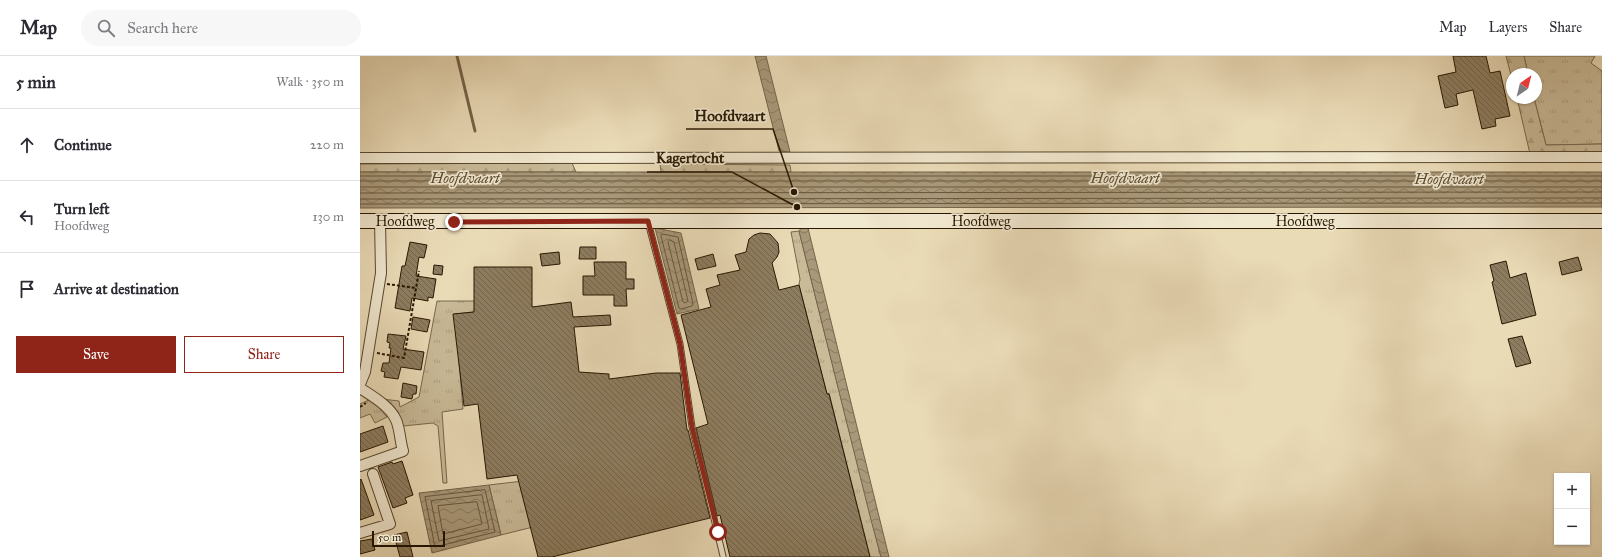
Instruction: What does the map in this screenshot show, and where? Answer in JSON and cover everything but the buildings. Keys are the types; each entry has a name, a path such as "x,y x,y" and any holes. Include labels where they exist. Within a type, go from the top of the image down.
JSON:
{"street":[{"path":"360,158 1602,157"},
{"name":"Hoofdweg","path":"360,221 1602,221"},
{"path":"360,384 365,372 381,273 380,221"},
{"path":"360,388 377,399 396,419 403,451 360,466"},
{"path":"360,533 390,524 373,474"}],"lane":[{"path":"648,221 680,344 692,427 723,556"}],"path":[{"path":"374,352 404,358 419,271"},
{"path":"385,283 416,288"},
{"path":"360,407 365,404 364,400"}],"green space":[{"path":"1506,56 1524,56 1527,68 1509,68"},
{"path":"1524,56 1595,56 1591,63 1602,71 1602,144 1546,145 1536,104 1542,104 1542,68 1527,68"},
{"path":"1518,104 1536,104 1546,145 1602,144 1602,154 1530,154"},
{"path":"572,163 576,172 360,172 360,164"},
{"path":"660,164 790,165 791,172 661,172"},
{"path":"799,231 881,557 870,557 829,393 827,394 799,285 800,279 791,232"},
{"path":"437,301 522,301 523,307 455,314 463,409 442,412 447,483 443,483 438,426 433,423 403,426 382,399 399,401 400,407 419,397"},
{"path":"371,399 387,417 375,423 370,414 360,418 360,404"},
{"path":"523,481 533,527 501,535 489,485"}],"water":[{"path":"755,56 766,56 790,152 779,151"},
{"path":"360,172 1602,172 1602,207 360,208"},
{"path":"802,227 808,228 889,557 881,557 871,520 799,231"},
{"path":"655,228 681,233 699,309 677,314"},
{"path":"489,485 501,535 432,553 419,493"}],"waterway":[{"path":"457,56 475,131"}],"place":[{"name":"Hoofdvaart","path":"794,192"},
{"name":"Kagertocht","path":"797,207"}],"route":[{"path":"454,222 648,221 680,344 692,427 718,532"}]}
